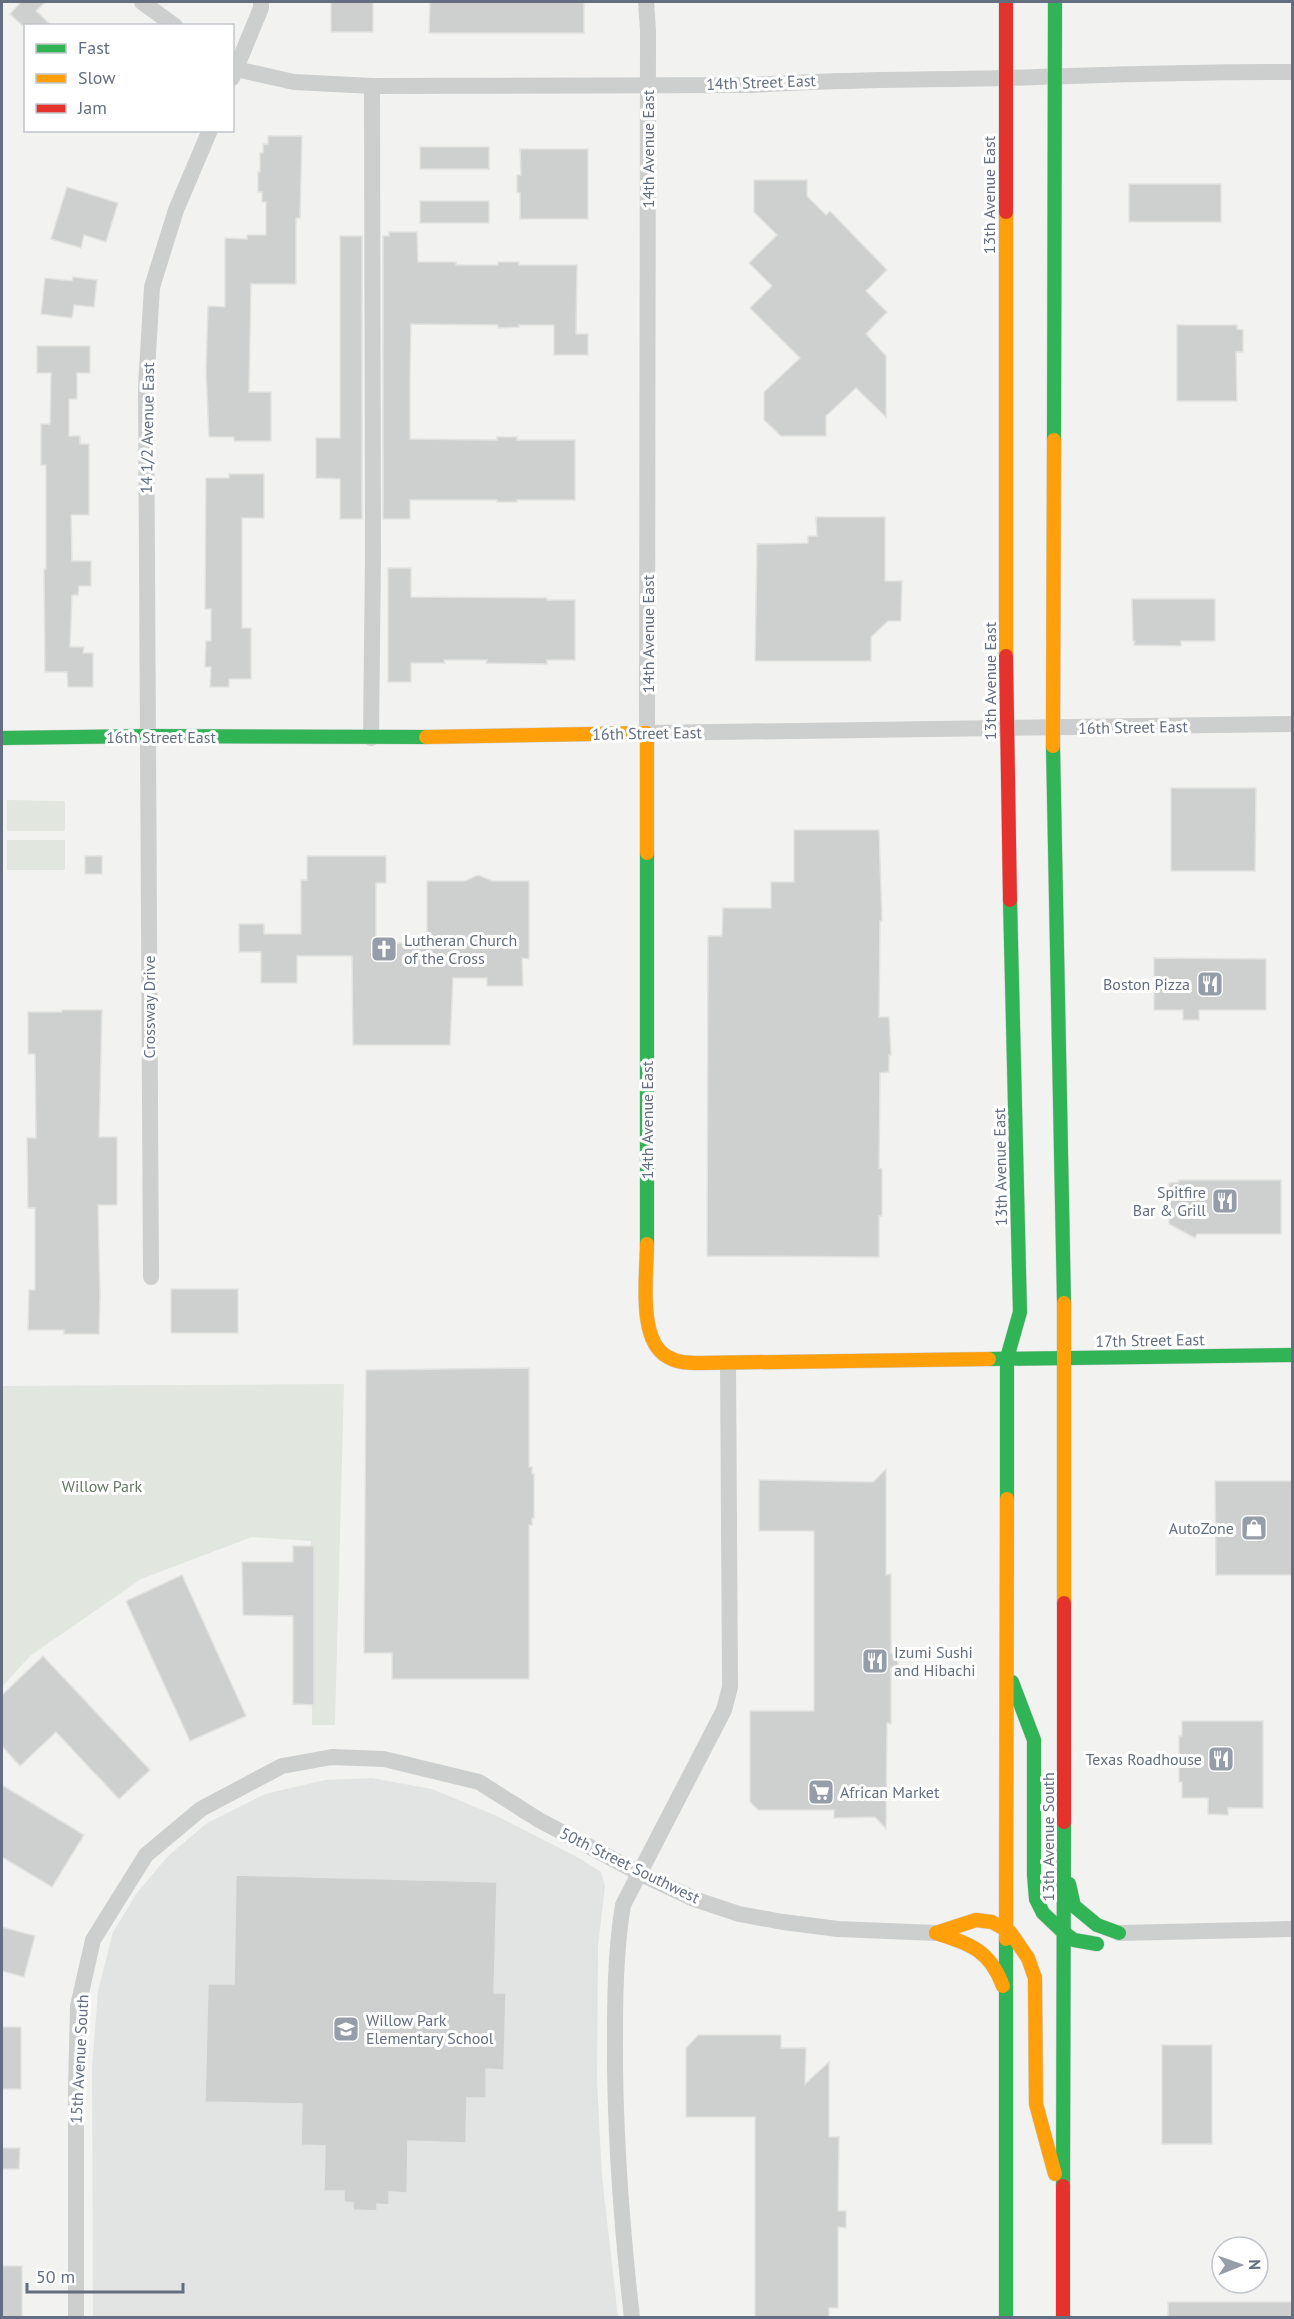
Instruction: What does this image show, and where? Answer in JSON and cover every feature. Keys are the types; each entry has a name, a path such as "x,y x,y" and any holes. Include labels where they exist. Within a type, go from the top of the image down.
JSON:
{"main road":[{"name":"13th Avenue East","path":"1006,2 1006,729 1020,1312 1007,1358"},
{"path":"1054,2 1053,728 1065,1357"},
{"name":"16th Street East","path":"2,738 147,736 371,738 647,733"},
{"name":"14th Avenue East","path":"647,733 647,1322 655,1348 673,1361 728,1363"},
{"name":"17th Street East","path":"728,1363 1293,1355"},
{"name":"13th Avenue South","path":"1064,2318 1065,1357"},
{"path":"1006,2318 1007,1358"},
{"path":"1006,1666 1034,1740 1036,1899 1043,1914 1063,1932 1074,1940 1097,1944"},
{"path":"936,1933 987,1910 996,1891 1006,1829"},
{"path":"1065,1869 1074,1906 1097,1925 1119,1933"},
{"path":"987,1910 1019,1940 1030,1959 1035,1978 1036,2104 1063,2206"},
{"path":"936,1933 972,1946 986,1954 996,1966 1005,1993"},
{"path":"1063,1999 1072,1973 1081,1959 1097,1944 1119,1933"}],"street":[{"path":"142,2 172,24"},
{"path":"234,71 261,8 261,2"},
{"name":"14th Avenue East","path":"645,2 648,84 647,733"},
{"name":"14th Street East","path":"234,71 294,82 372,86 754,85 816,80 1005,78 1194,71 1293,72"},
{"path":"371,738 372,86"},
{"name":"14 1/2 Avenue East","path":"147,736 146,387 152,287 176,210 209,132"},
{"name":"16th Street East","path":"647,733 1293,724"},
{"name":"Crossway Drive","path":"147,736 151,1277"},
{"path":"632,2318 616,2150 615,1995 618,1931 623,1905 724,1710 730,1687 728,1363"},
{"name":"15th Avenue South","path":"76,2318 78,2006 93,1940 146,1855 201,1809 221,1798 282,1766 332,1757 384,1759 479,1782 539,1820"},
{"name":"50th Street Southwest","path":"539,1820 639,1873 694,1899 750,1916 838,1929 936,1933"},
{"path":"1119,1933 1293,1929"}],"shaded area":[{"name":"Willow Park Elementary School","path":"372,1778 432,1789 497,1816 581,1859 601,1872 605,1886 598,1947 597,2082 602,2176 618,2317 93,2318 92,2067 98,1991 113,1932 136,1894 168,1856 207,1823 265,1794 325,1780"}],"green space":[{"path":"7,800 65,801 65,831 7,831"},
{"path":"7,840 65,840 65,870 7,870"},
{"name":"Willow Park","path":"344,1384 335,1725 312,1725 311,1541 252,1537 141,1579 30,1656 2,1687 2,1386"}],"building":[{"path":"21,2 45,2 36,11 50,24 24,24 23,26 10,14"},
{"path":"331,2 373,2 373,32 331,32"},
{"path":"430,2 584,2 584,33 429,33"},
{"path":"268,136 302,136 300,218 296,218 296,284 251,284 249,392 271,392 271,441 234,441 234,437 209,437 206,371 208,306 225,307 225,238 247,239 247,235 266,235 266,202 262,202 262,192 258,192 258,172 260,172 260,153 263,153 263,144 268,144"},
{"path":"420,147 489,147 489,169 420,169"},
{"path":"520,149 588,149 588,219 520,219 517,175 521,175"},
{"path":"754,180 807,180 807,196 826,215 830,211 887,270 866,291 887,312 866,334 886,356 886,417 856,388 826,416 826,436 781,436 764,420 764,392 800,358 750,308 772,286 749,263 777,235 754,212"},
{"path":"1129,184 1221,184 1221,222 1129,222"},
{"path":"67,187 118,203 106,242 84,235 81,248 51,239"},
{"path":"420,201 489,201 489,223 420,223"},
{"path":"389,232 417,232 418,262 456,262 456,265 498,265 498,262 519,262 519,265 577,265 576,334 588,334 588,355 554,355 554,325 519,325 519,327 498,328 498,325 411,324 410,374 410,439 497,440 497,437 517,437 517,440 575,440 575,500 497,502 497,500 410,500 410,519 383,519 383,236 389,236"},
{"path":"340,236 362,236 362,519 340,519 340,479 316,478 316,438 340,438"},
{"path":"73,277 97,280 94,307 74,305 72,318 41,314 45,278 72,281"},
{"path":"1177,325 1237,325 1237,329 1243,330 1243,352 1236,352 1237,401 1177,401"},
{"path":"37,346 90,346 90,373 77,373 77,399 69,399 69,436 80,436 80,444 89,444 89,515 71,515 72,561 91,561 91,586 79,586 78,595 72,595 70,647 84,647 83,653 93,653 93,687 68,687 67,672 45,672 46,465 41,465 41,424 50,424 51,373 37,373"},
{"path":"229,474 264,474 264,518 242,518 242,628 251,628 251,679 229,679 229,687 210,687 211,667 205,667 206,641 211,641 211,609 205,609 206,478 229,478"},
{"path":"816,517 885,517 885,581 902,581 901,621 888,621 871,637 871,661 755,661 757,544 808,543 808,536 817,536"},
{"path":"388,568 411,568 411,597 575,600 575,660 547,660 547,664 486,663 487,660 411,663 411,682 388,682"},
{"path":"1132,599 1215,599 1215,641 1181,641 1181,646 1134,645"},
{"path":"1171,788 1256,788 1255,871 1171,871"},
{"path":"794,830 879,830 882,921 880,921 879,1017 889,1017 891,1055 889,1055 889,1072 880,1073 879,1168 882,1169 882,1216 879,1216 879,1257 707,1256 708,936 722,936 723,908 771,908 771,882 794,882"},
{"path":"85,856 102,856 102,874 85,874"},
{"name":"Lutheran Church of the Cross","path":"307,856 386,856 386,883 376,883 376,943 427,943 427,881 465,881 478,875 492,881 529,881 529,959 522,958 523,986 487,986 487,978 453,978 450,1045 353,1045 352,956 297,956 297,983 261,983 261,952 239,952 239,924 264,924 264,934 301,934 301,880 307,880"},
{"name":"Boston Pizza","path":"1154,958 1266,959 1266,1010 1199,1010 1199,1020 1183,1020 1183,1010 1154,1010"},
{"path":"62,1010 102,1010 99,1137 117,1137 117,1205 98,1205 99,1334 64,1334 64,1330 28,1330 29,1290 35,1290 35,1208 28,1208 27,1138 36,1138 35,1054 28,1054 28,1012 62,1012"},
{"name":"Spitfire Bar & Grill","path":"1179,1180 1281,1180 1281,1234 1197,1234 1195,1238 1169,1224 1169,1183 1179,1182"},
{"path":"171,1289 238,1289 238,1333 171,1333"},
{"path":"529,1368 529,1467 532,1467 532,1474 534,1474 534,1518 532,1518 532,1525 529,1525 529,1679 392,1679 392,1653 364,1653 366,1370"},
{"path":"886,1469 886,1575 891,1574 891,1653 898,1653 898,1668 891,1668 891,1724 887,1723 886,1829 875,1817 834,1818 834,1810 758,1810 750,1802 750,1711 814,1711 814,1531 759,1531 759,1480 873,1482"},
{"name":"AutoZone","path":"1215,1481 1293,1481 1293,1575 1216,1575"},
{"path":"293,1546 314,1546 314,1705 293,1704 293,1616 243,1615 242,1562 293,1562"},
{"path":"182,1575 246,1716 190,1741 126,1601"},
{"path":"43,1656 150,1770 119,1799 56,1732 20,1766 2,1746 2,1695"},
{"name":"Texas Roadhouse","path":"1182,1721 1263,1721 1263,1808 1228,1808 1228,1815 1208,1814 1208,1798 1182,1798 1182,1782 1179,1782 1179,1736 1182,1736"},
{"path":"2,1785 84,1835 52,1887 2,1857"},
{"path":"236,1875 497,1882 494,1993 506,1993 504,2070 486,2069 486,2098 467,2098 466,2143 408,2141 407,2193 389,2192 389,2205 377,2204 377,2211 353,2210 353,2203 344,2202 344,2191 324,2191 325,2146 301,2145 302,2104 205,2102 208,1984 234,1984"},
{"path":"2,1927 35,1936 24,1977 2,1971"},
{"path":"2,2027 21,2027 21,2089 2,2089"},
{"path":"698,2035 781,2035 781,2048 806,2048 805,2084 829,2062 829,2137 839,2137 838,2211 846,2211 846,2228 838,2227 838,2308 829,2308 829,2318 755,2318 755,2117 686,2117 686,2048"},
{"path":"1162,2045 1212,2045 1212,2144 1162,2144"},
{"path":"2,2148 20,2148 19,2169 2,2169"},
{"path":"2,2266 22,2266 22,2318 2,2318"},
{"path":"1168,2302 1293,2302 1293,2318 1168,2318"}],"traffic: fast":[{"path":"1054,440 1055,2"},
{"path":"2,738 426,737"},
{"path":"1053,746 1064,1303"},
{"path":"647,853 647,1244"},
{"path":"1007,1499 1007,1358 1020,1312 1010,900"},
{"path":"989,1359 1292,1355"},
{"path":"1012,1682 1034,1740 1036,1899 1043,1913 1063,1932 1074,1940 1097,1944"},
{"path":"1063,2186 1064,1822"},
{"path":"1069,1884 1074,1906 1097,1925 1119,1933"},
{"path":"1006,1939 1006,2318"}],"traffic: slow":[{"path":"1006,212 1006,656"},
{"path":"1053,746 1054,440"},
{"path":"426,737 647,733 647,853"},
{"path":"647,1244 645,1289 648,1322 658,1349 676,1360 700,1363 989,1359"},
{"path":"1064,1303 1064,1603"},
{"path":"1006,1939 1007,1499"},
{"path":"936,1933 976,1920 992,1922 1010,1932 1028,1958 1035,1978 1036,2104 1055,2174"},
{"path":"936,1933 969,1945 985,1956 992,1964 1003,1986"}],"traffic: jam":[{"path":"1006,2 1006,212"},
{"path":"1006,656 1010,900"},
{"path":"1064,1603 1064,1822"},
{"path":"1063,2186 1063,2318"}],"place":[{"name":"Lutheran Church of the Cross","path":"384,949"},
{"name":"Boston Pizza","path":"1210,984"},
{"name":"Spitfire Bar & Grill","path":"1225,1201"},
{"name":"AutoZone","path":"1254,1528"},
{"name":"Izumi Sushi and Hibachi","path":"875,1661"},
{"name":"Texas Roadhouse","path":"1221,1759"},
{"name":"African Market","path":"821,1792"},
{"name":"Willow Park Elementary School","path":"346,2029"}]}
